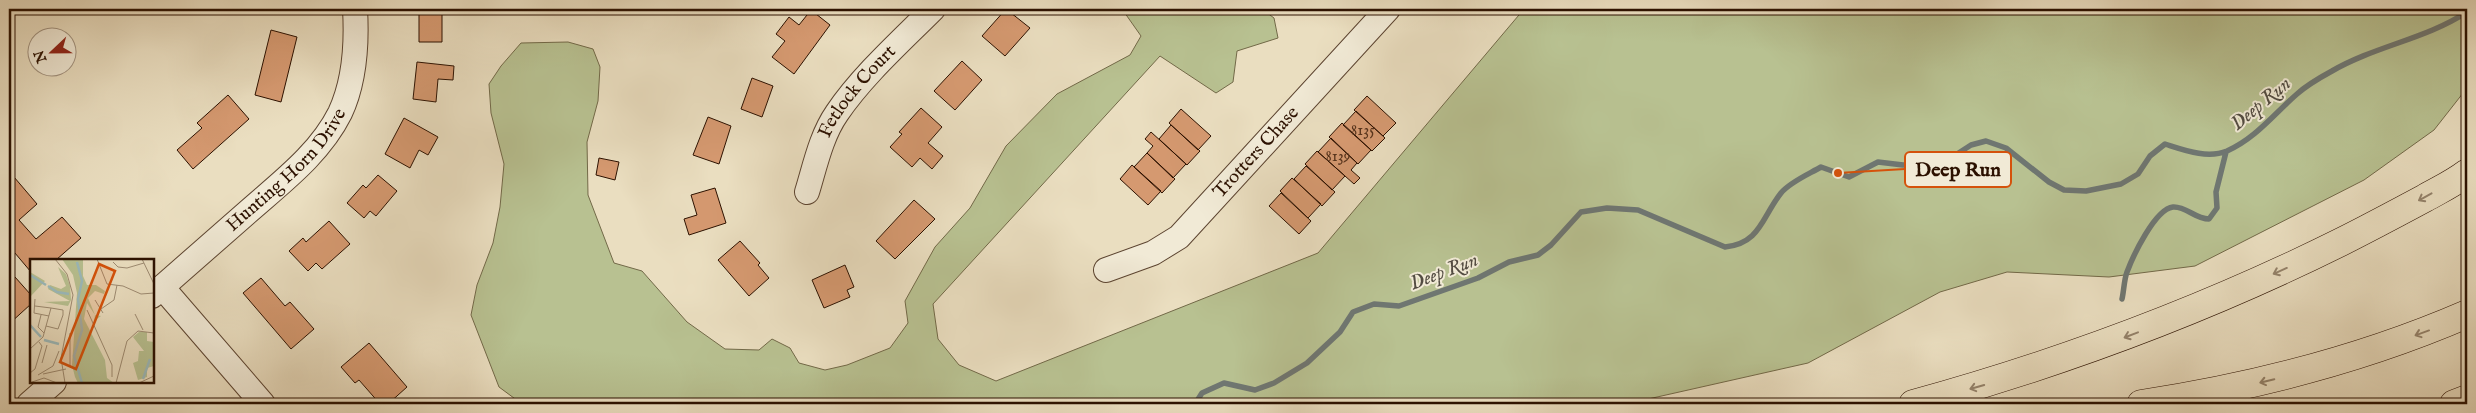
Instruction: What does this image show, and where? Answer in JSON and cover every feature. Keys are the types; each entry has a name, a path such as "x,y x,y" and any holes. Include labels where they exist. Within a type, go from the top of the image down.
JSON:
{"highway":[{"path":"1913,404 2003,379 2108,344 2188,312 2300,262 2377,224 2467,173"},
{"path":"2141,404 2270,380 2357,356 2467,314"},
{"path":"2454,404 2467,400"}],"street":[{"name":"Hunting Horn Drive","path":"157,292 298,168 321,142 340,113 352,75 356,41 355,9"},
{"name":"Fetlock Court","path":"807,192 825,136 836,114 855,90 932,9"},
{"name":"Trotters Chase","path":"1106,270 1153,253 1179,237 1388,9"},
{"path":"157,292 263,404"},
{"path":"29,404 53,383"}],"green space":[{"path":"1122,9 1262,9 1274,18 1278,38 1237,51 1233,82 1216,93 1160,56 933,304 938,339 959,365 996,381 1318,253 1524,9 2467,9 2467,88 2434,130 2364,180 2195,266 2109,277 2007,272 1940,292 1808,363 1626,404 522,404 499,387 471,315 477,285 493,243 500,207 504,164 491,113 489,84 501,66 521,43 568,42 593,49 600,67 598,101 587,142 588,195 614,263 642,271 687,322 725,349 759,350 772,339 790,348 799,363 825,370 847,365 890,348 908,323 905,301 935,247 970,208 1006,146 1057,94 1130,55 1141,36"}],"building":[{"path":"419,9 442,9 442,42 419,42"},
{"path":"1006,9 1030,28 1005,56 982,36"},
{"path":"811,10 830,25 794,74 772,57 785,41 776,34 789,17 799,25"},
{"path":"271,30 297,37 281,102 255,95"},
{"path":"962,61 982,80 955,110 934,91"},
{"path":"417,62 454,66 453,80 438,79 436,102 413,99"},
{"path":"752,78 773,86 762,117 741,109"},
{"path":"228,95 249,119 193,169 177,150 202,128 197,123"},
{"path":"1367,96 1396,123 1383,136 1354,110"},
{"path":"921,108 942,127 928,143 943,156 932,169 920,158 912,167 890,147 902,134 899,132"},
{"path":"1181,109 1211,136 1198,150 1169,123"},
{"path":"1356,111 1385,138 1372,151 1343,125"},
{"path":"708,117 731,126 719,164 693,155"},
{"path":"404,118 438,137 428,155 419,150 410,168 385,154"},
{"path":"1342,123 1371,150 1358,164 1329,137"},
{"path":"1171,125 1200,151 1187,165 1159,139"},
{"path":"1151,132 1186,164 1173,178 1147,153 1153,146 1145,139"},
{"path":"1331,138 1357,163 1351,170 1360,178 1354,184 1318,152"},
{"path":"1317,151 1345,176 1332,190 1305,164"},
{"path":"1147,153 1175,179 1162,193 1134,167"},
{"path":"599,158 619,162 615,180 596,175"},
{"path":"1132,165 1161,191 1148,205 1120,179"},
{"path":"1306,166 1335,192 1322,206 1294,179"},
{"path":"378,175 397,191 376,216 370,211 364,218 347,203 363,185 366,188"},
{"path":"14,177 37,204 19,220 36,239 62,217 81,238 57,259 30,259 30,271 9,246 9,181"},
{"path":"1292,178 1321,204 1308,218 1280,191"},
{"path":"715,188 726,223 689,235 684,219 697,215 691,195"},
{"path":"1281,193 1311,221 1299,234 1269,206"},
{"path":"914,200 935,219 895,259 876,241"},
{"path":"329,221 350,244 322,269 316,263 308,271 289,251 303,238 306,242"},
{"path":"740,241 760,263 758,265 769,278 749,296 718,260"},
{"path":"845,265 854,287 847,290 850,297 824,308 812,280"},
{"path":"15,277 30,294 30,305 9,324 9,283"},
{"path":"261,278 285,306 290,302 314,329 291,349 243,293"},
{"path":"369,343 407,387 388,404 380,404 359,380 355,383 341,367"}],"waterway":[{"name":"Deep Run","path":"1195,404 1202,393 1224,383 1255,390 1274,383 1307,363 1340,332 1353,312 1374,304 1399,306 1478,278 1509,262 1538,255 1551,245 1581,212 1607,208 1638,210 1725,247 1737,245 1753,235 1785,189 1821,167 1849,177 1878,162 1903,165 1930,164 1954,156 1971,145 1986,141 2006,148 2049,182 2064,190 2086,191 2121,184 2138,174 2150,156 2165,144 2204,154 2227,151 2256,133 2301,91 2323,76 2348,62 2435,29 2467,12"},
{"path":"2122,299 2125,278 2130,265 2139,245 2159,216 2166,210 2178,207 2199,217 2209,219 2217,208 2216,192 2226,152"}],"place":[{"name":"Deep Run","path":"1838,173"}]}
